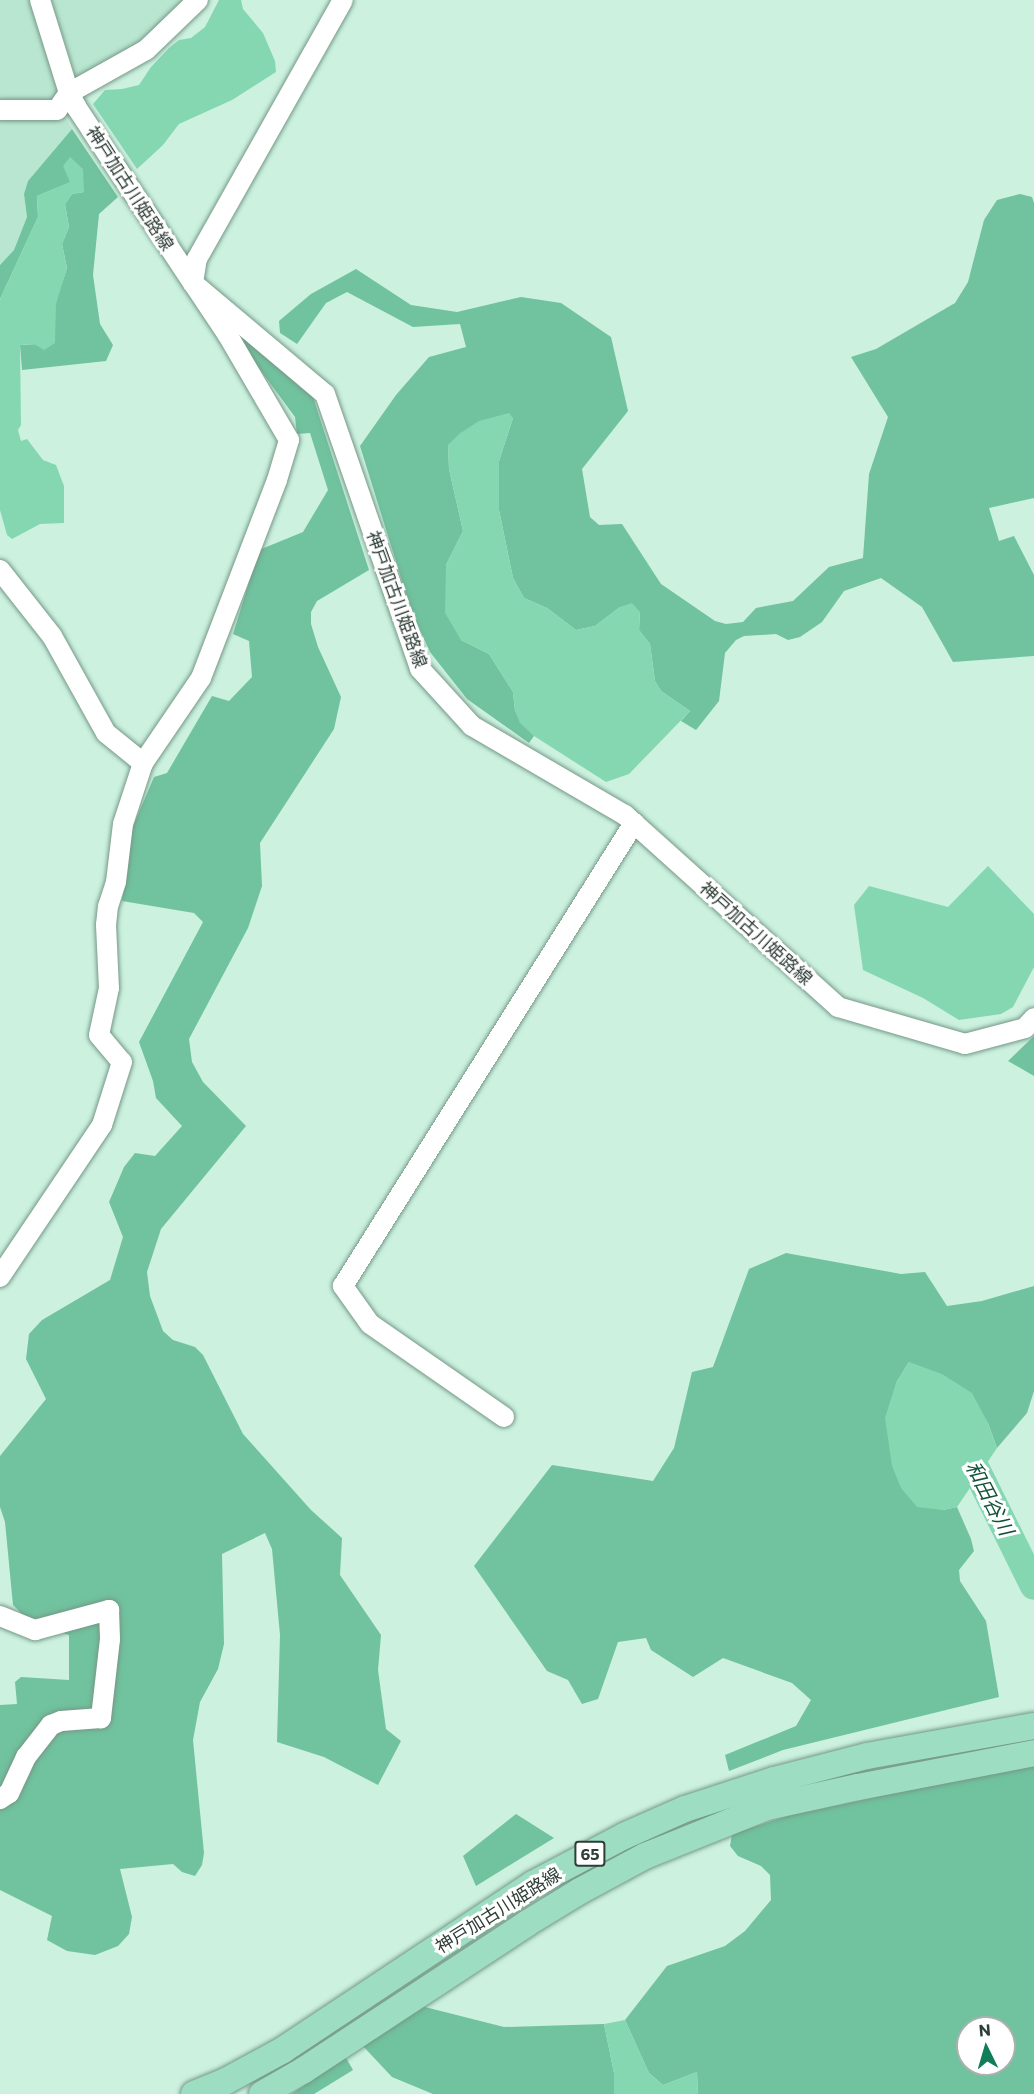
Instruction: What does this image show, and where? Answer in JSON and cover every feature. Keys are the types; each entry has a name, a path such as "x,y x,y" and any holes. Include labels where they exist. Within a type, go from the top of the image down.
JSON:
{"main road":[{"name":"神戸加古川姫路線","path":"194,2094 283,2050 533,1884 624,1836 685,1809 774,1780 867,1756 1034,1726"},
{"name":"神戸加古川姫路線","path":"262,2094 304,2070 544,1913 645,1856 767,1807 869,1784 1034,1753"}],"street":[{"name":"神戸加古川姫路線","path":"40,0 69,93 193,283 325,394 420,669 472,726 625,815 838,1007 965,1044 1025,1028 1034,1018"},
{"path":"0,110 57,110 69,93 146,50 198,0"},
{"path":"0,1277 102,1125 122,1062 99,1035 109,988 106,926 108,906 116,882 123,824 143,763 201,678 277,480 289,440 227,334 193,283 197,259 343,0"},
{"path":"1,573 52,636 106,733 143,763"},
{"path":"504,1417 370,1324 343,1286 634,823"},
{"path":"0,1616 35,1630 109,1610 110,1639 101,1718 61,1721 51,1725 26,1757 9,1793 0,1799"}],"shaded area":[{"path":"0,0 30,0 60,97 48,104 0,105"},
{"path":"51,0 193,0 121,60 78,83"},
{"path":"219,0 241,0 243,9 263,33 275,61 276,72 232,100 179,124 163,145 137,169 93,104 105,90 139,85 151,67 169,48 179,40 191,38 205,27"},
{"path":"0,117 65,117 72,129 28,181 24,194 27,217 14,250 0,265"},
{"path":"72,129 118,197 99,214 93,275 100,324 113,345 106,361 22,370 20,345 55,343 55,304 67,268 62,244 69,227 65,204 72,194 84,192 71,182 37,196 38,217 0,299 0,265 14,250 27,217 24,194 28,181"},
{"path":"70,157 83,169 84,192 72,194 65,204 69,227 62,244 67,268 56,304 55,343 44,350 34,344 20,345 21,425 18,430 21,441 27,439 43,460 56,465 64,486 64,523 40,524 12,539 7,535 0,510 0,299 38,217 37,196 70,182 63,166"},
{"path":"1020,194 1032,197 1034,203 1034,498 989,508 999,541 1014,536 1034,575 1034,656 953,662 922,607 881,578 844,591 822,622 800,637 788,640 776,634 744,636 736,640 725,653 719,701 696,730 681,721 690,711 661,691 655,681 650,644 639,630 640,612 620,607 595,626 576,630 547,608 524,598 513,578 499,510 499,461 513,418 448,445 449,469 463,531 446,565 461,640 489,654 513,692 515,711 534,736 529,743 467,699 430,652 412,613 360,446 396,395 429,357 466,347 460,324 413,327 347,292 326,303 297,344 280,333 279,321 311,294 356,269 411,305 457,312 521,297 561,303 611,337 628,411 582,469 590,517 599,525 622,524 661,584 715,621 726,624 743,622 756,608 793,601 829,567 863,558 869,474 888,417 851,357 876,349 955,303 968,282 984,220 997,200"},
{"path":"245,338 313,397 369,570 317,601 311,612 311,624 318,647 341,697 334,729 260,843 262,886 248,928 189,1039 192,1062 203,1082 246,1126 161,1229 147,1272 150,1296 163,1331 173,1340 195,1347 203,1355 243,1434 311,1510 342,1538 340,1575 381,1635 378,1670 386,1729 401,1741 378,1785 324,1757 277,1742 280,1635 272,1549 265,1533 222,1554 224,1644 218,1669 200,1702 193,1740 204,1853 202,1865 195,1876 182,1872 173,1864 120,1869 132,1917 129,1934 118,1946 95,1955 67,1951 47,1940 52,1916 0,1890 0,1705 17,1704 15,1682 21,1677 69,1680 69,1635 31,1623 13,1605 5,1522 0,1507 0,1456 46,1399 26,1359 29,1334 42,1320 110,1280 123,1237 109,1202 124,1167 135,1153 155,1156 182,1126 156,1098 153,1081 139,1042 203,922 194,913 122,901 128,838 154,777 167,773 212,696 229,701 252,677 249,641 233,634 259,550 303,532 328,490 310,433 297,434 295,417 242,345"},
{"path":"509,413 513,418 499,461 499,510 513,578 524,598 547,608 576,630 595,626 620,607 632,603 640,612 639,630 650,644 655,681 661,691 690,711 629,774 606,782 534,736 520,723 515,711 513,692 489,654 461,640 445,613 446,565 463,531 449,469 448,445 459,434 479,421"},
{"path":"988,866 1034,914 1034,967 1013,1007 1001,1014 959,1020 923,998 863,970 854,905 869,886 948,907"},
{"path":"1034,1036 1034,1076 1008,1061"},
{"path":"786,1253 901,1274 925,1272 947,1306 982,1301 1034,1286 1034,1391 1027,1413 997,1448 988,1423 909,1362 896,1383 943,1510 957,1507 971,1539 974,1551 959,1570 960,1581 986,1621 999,1697 783,1750 729,1771 725,1755 796,1726 811,1700 792,1683 723,1658 693,1677 651,1650 646,1638 618,1642 598,1699 582,1704 568,1680 547,1671 474,1566 552,1465 653,1481 674,1448 692,1372 713,1367 749,1269"},
{"path":"909,1362 942,1374 972,1393 988,1423 997,1448 957,1507 943,1510 917,1507 901,1488 892,1466 885,1418 896,1383"},
{"path":"1034,1764 1034,2094 698,2094 697,2072 663,2085 649,2073 625,2020 667,1966 725,1946 745,1931 771,1900 770,1875 761,1866 738,1856 730,1846 732,1834 787,1816"},
{"path":"516,1814 554,1838 476,1886 463,1856"},
{"path":"421,2006 504,2027 604,2024 614,2073 614,2094 433,2094 392,2077 362,2045"},
{"path":"625,2020 649,2073 663,2085 697,2072 698,2094 614,2094 614,2073 604,2024"},
{"path":"345,2056 353,2070 314,2094 292,2094"}],"waterway":[{"name":"和田谷川","path":"957,1442 969,1455 1034,1586"}]}
